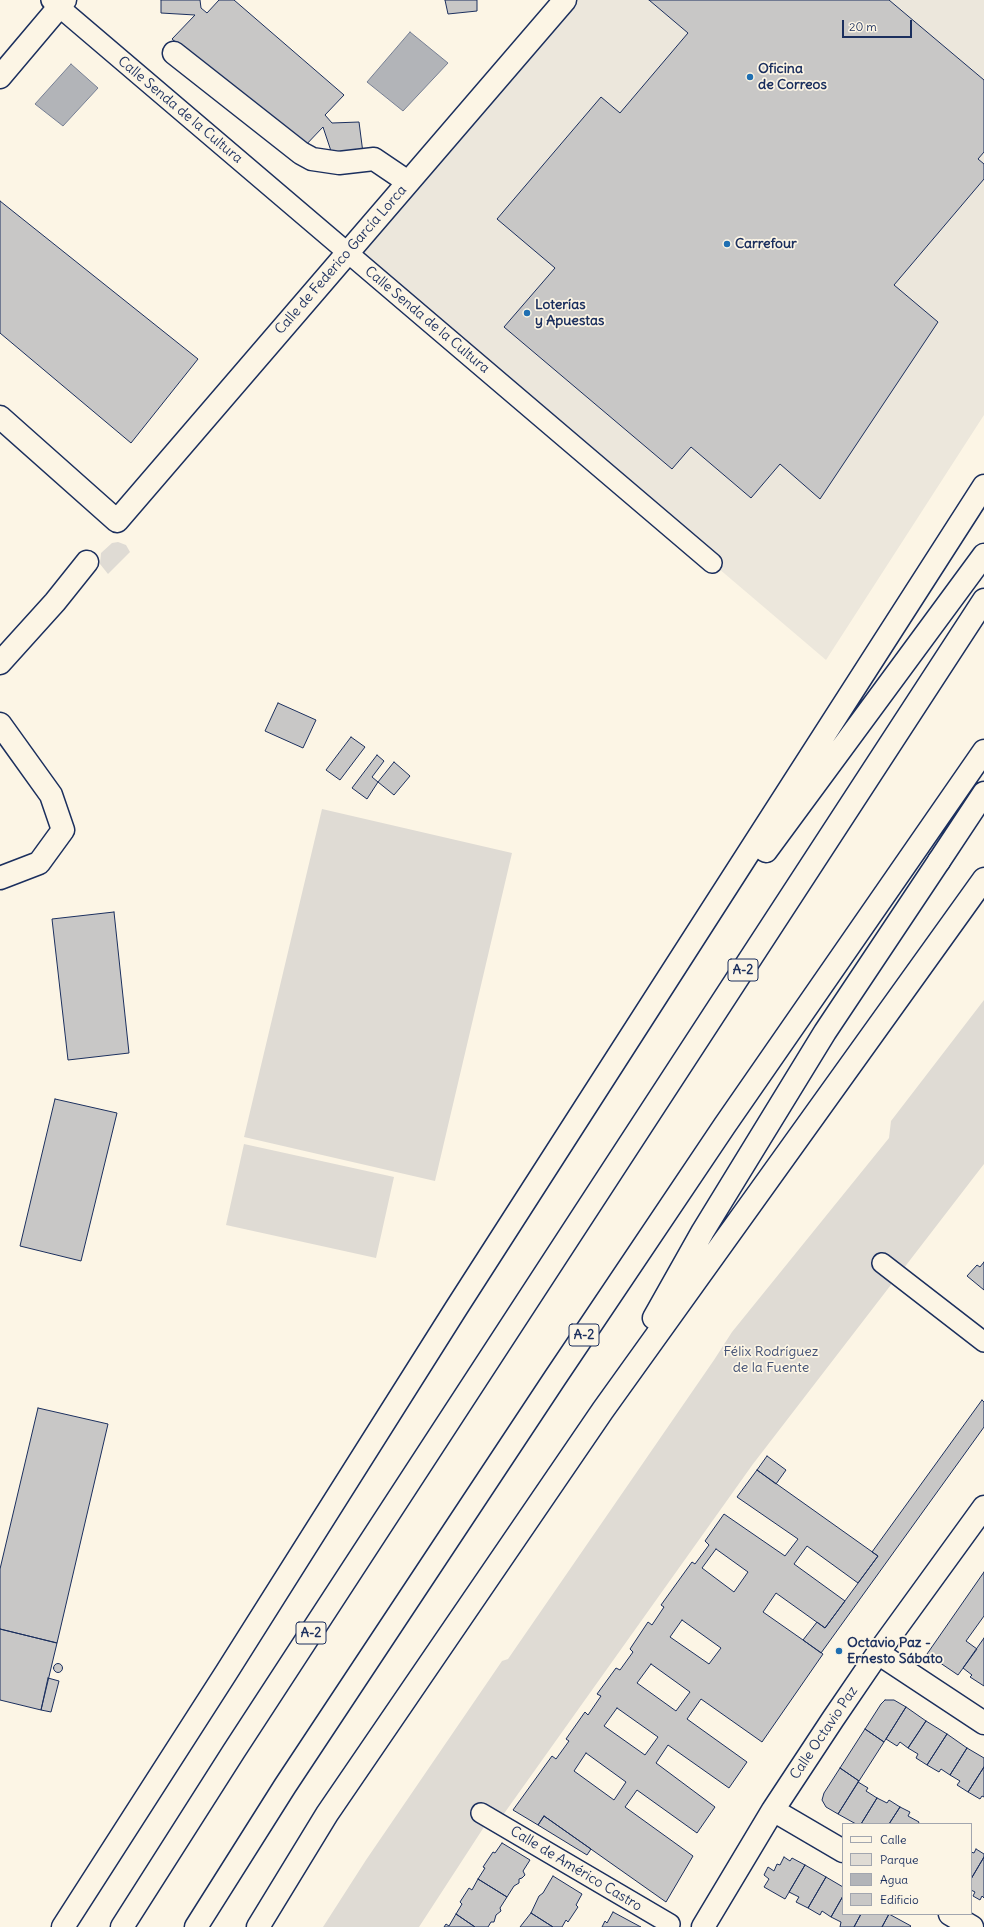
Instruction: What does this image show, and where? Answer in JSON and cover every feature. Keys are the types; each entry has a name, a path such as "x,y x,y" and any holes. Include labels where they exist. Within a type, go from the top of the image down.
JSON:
{"main road":[{"name":"Calle de Federico García Lorca","path":"0,417 117,521 565,0"},
{"path":"0,77 59,2"},
{"path":"174,53 301,153 312,159 339,163 374,159 408,182"},
{"path":"63,1927 645,1014 984,486"},
{"path":"645,1014 984,556"},
{"path":"0,663 55,602 87,562"},
{"name":"A-2","path":"122,1927 252,1724 984,600"},
{"path":"0,724 51,795 63,830 39,863 0,878"},
{"name":"A-2","path":"196,1927 285,1786 560,1371 730,1118 984,751"},
{"path":"603,1410 703,1231 788,1091 825,1032 984,793"},
{"path":"258,1927 327,1814 603,1410 984,879"},
{"name":"Calle Octavio Paz","path":"703,1927 773,1810 878,1653 984,1507"},
{"path":"878,1653 984,1724"},
{"path":"48,1927 191,1727"},
{"path":"773,1810 842,1850"},
{"path":"952,1915 972,1927"}],"street":[{"name":"Calle Senda de la Cultura","path":"59,2 347,252 712,563"},
{"path":"882,1263 984,1342"},
{"name":"Calle de Américo Castro","path":"482,1813 670,1924"}],"shaded area":[{"path":"565,0 984,0 984,415 826,660 347,252"}],"green space":[{"path":"118,542 126,545 130,552 108,574 100,564 101,553 112,543"},
{"path":"322,809 512,853 435,1181 244,1137"},
{"name":"Félix Rodríguez de la Fuente","path":"984,1000 984,1164 753,1464 503,1815 484,1827 419,1927 323,1927 366,1860 502,1661 508,1659 732,1332 889,1138 891,1121"},
{"path":"244,1144 394,1177 376,1258 226,1225"}],"water":[{"path":"410,32 448,63 403,111 367,82"},
{"path":"71,64 98,88 63,126 35,104"}],"building":[{"path":"161,0 200,0 201,8 207,13 219,0 234,0 344,95 325,115 332,123 359,122 363,153 332,154 323,127 302,149 172,39 195,15 161,13"},
{"path":"445,0 477,0 477,11 448,14"},
{"name":"Carrefour","path":"649,0 889,0 984,80 984,152 978,159 984,164 984,179 894,285 938,322 820,499 780,464 751,498 691,447 672,469 504,327 555,268 497,219 601,97 620,113 688,33"},
{"path":"0,201 198,359 131,443 0,333"},
{"path":"278,703 316,720 303,748 265,731"},
{"path":"351,737 365,747 340,780 326,770"},
{"path":"377,755 384,761 372,777 378,782 367,799 352,788"},
{"path":"394,762 410,776 394,795 378,782"},
{"path":"114,912 129,1053 68,1060 52,919"},
{"path":"55,1099 117,1113 81,1261 20,1246"},
{"path":"984,1262 984,1290 967,1276 977,1265 980,1267"},
{"path":"982,1400 984,1402 984,1427 821,1653 803,1640 817,1622 825,1628 878,1556 872,1552"},
{"path":"38,1408 108,1424 57,1643 0,1629 0,1569"},
{"path":"767,1456 786,1470 776,1484 757,1470"},
{"path":"757,1470 878,1556 858,1583 807,1546 794,1564 845,1601 825,1628 776,1593 763,1612 823,1654 762,1742 701,1699 687,1719 747,1762 729,1788 668,1745 656,1763 715,1807 697,1833 637,1790 625,1807 693,1856 666,1902 544,1816 538,1825 513,1810 552,1756 556,1759 569,1741 566,1739 585,1712 588,1715 601,1696 597,1694 616,1668 620,1670 633,1652 630,1649 648,1622 652,1625 664,1607 661,1605 692,1562 695,1564 709,1545 705,1541 724,1514 785,1556 798,1539 737,1497","holes":["716,1549 748,1572 734,1592 702,1568","682,1620 721,1648 709,1664 670,1637","651,1664 690,1692 676,1711 637,1683","617,1708 658,1737 645,1755 604,1726","586,1753 626,1782 614,1800 574,1771"]},
{"path":"984,1572 984,1616 966,1641 977,1649 958,1675 927,1654"},
{"path":"0,1629 57,1643 41,1710 0,1700"},
{"path":"984,1638 984,1686 970,1677 972,1675 963,1668"},
{"path":"56,1664 60,1664 62,1668 60,1672 56,1672 54,1670 54,1666"},
{"path":"48,1678 59,1681 51,1712 41,1710"},
{"path":"885,1700 894,1700 906,1707 884,1742 865,1729"},
{"path":"906,1707 926,1721 908,1748 900,1742 897,1746 886,1739"},
{"path":"926,1721 947,1734 927,1765 916,1758 918,1754 908,1748"},
{"path":"865,1729 884,1742 859,1781 840,1768"},
{"path":"947,1734 967,1748 950,1775 941,1769 939,1772 927,1765"},
{"path":"967,1748 984,1758 984,1767 968,1792 957,1785 960,1781 950,1775"},
{"path":"984,1767 984,1797 982,1796 980,1799 968,1792"},
{"path":"840,1768 859,1781 838,1814 826,1807 822,1800 824,1793"},
{"path":"858,1782 868,1788 866,1791 877,1798 862,1823 854,1823 838,1814"},
{"path":"877,1798 887,1803 889,1800 900,1807 890,1823 862,1823"},
{"path":"900,1807 910,1812 908,1816 919,1822 918,1823 890,1823"},
{"path":"544,1816 591,1849 587,1855 538,1825"},
{"path":"502,1843 530,1860 523,1871 525,1875 519,1879 519,1883 514,1886 507,1897 478,1879 485,1868 483,1867 493,1852 495,1853"},
{"path":"976,1849 984,1854 984,1857 972,1877 972,1852 974,1853"},
{"path":"784,1857 790,1861 792,1858 805,1865 785,1899 764,1887 769,1879 764,1875 768,1867 774,1871 777,1864 780,1865"},
{"path":"984,1857 984,1898 982,1896 980,1900 973,1896 975,1892 972,1890 972,1877"},
{"path":"805,1865 826,1877 808,1908 796,1902 799,1897 789,1892"},
{"path":"553,1876 582,1894 576,1905 578,1907 568,1922 566,1920 562,1927 553,1927 531,1913 539,1896 543,1893"},
{"path":"826,1877 842,1886 842,1898 831,1917 822,1911 820,1915 808,1908"},
{"path":"478,1879 507,1897 500,1908 501,1911 496,1915 494,1922 491,1922 488,1927 475,1927 456,1914 462,1904 460,1902 469,1888 472,1890"},
{"path":"842,1898 842,1915 860,1915 854,1927 840,1927 841,1922 831,1917"},
{"path":"613,1912 641,1927 602,1927 605,1921 607,1923"},
{"path":"531,1913 553,1927 520,1927"},
{"path":"456,1914 475,1927 444,1927 446,1924 449,1926"},
{"path":"860,1915 888,1915 882,1927 854,1927"},
{"path":"888,1915 911,1926 910,1927 882,1927"}],"place":[{"name":"Oficina de Correos","path":"750,77"},
{"name":"Carrefour","path":"727,244"},
{"name":"Loterías y Apuestas","path":"527,313"},
{"name":"Octavio Paz - Ernesto Sábato","path":"839,1651"}]}
